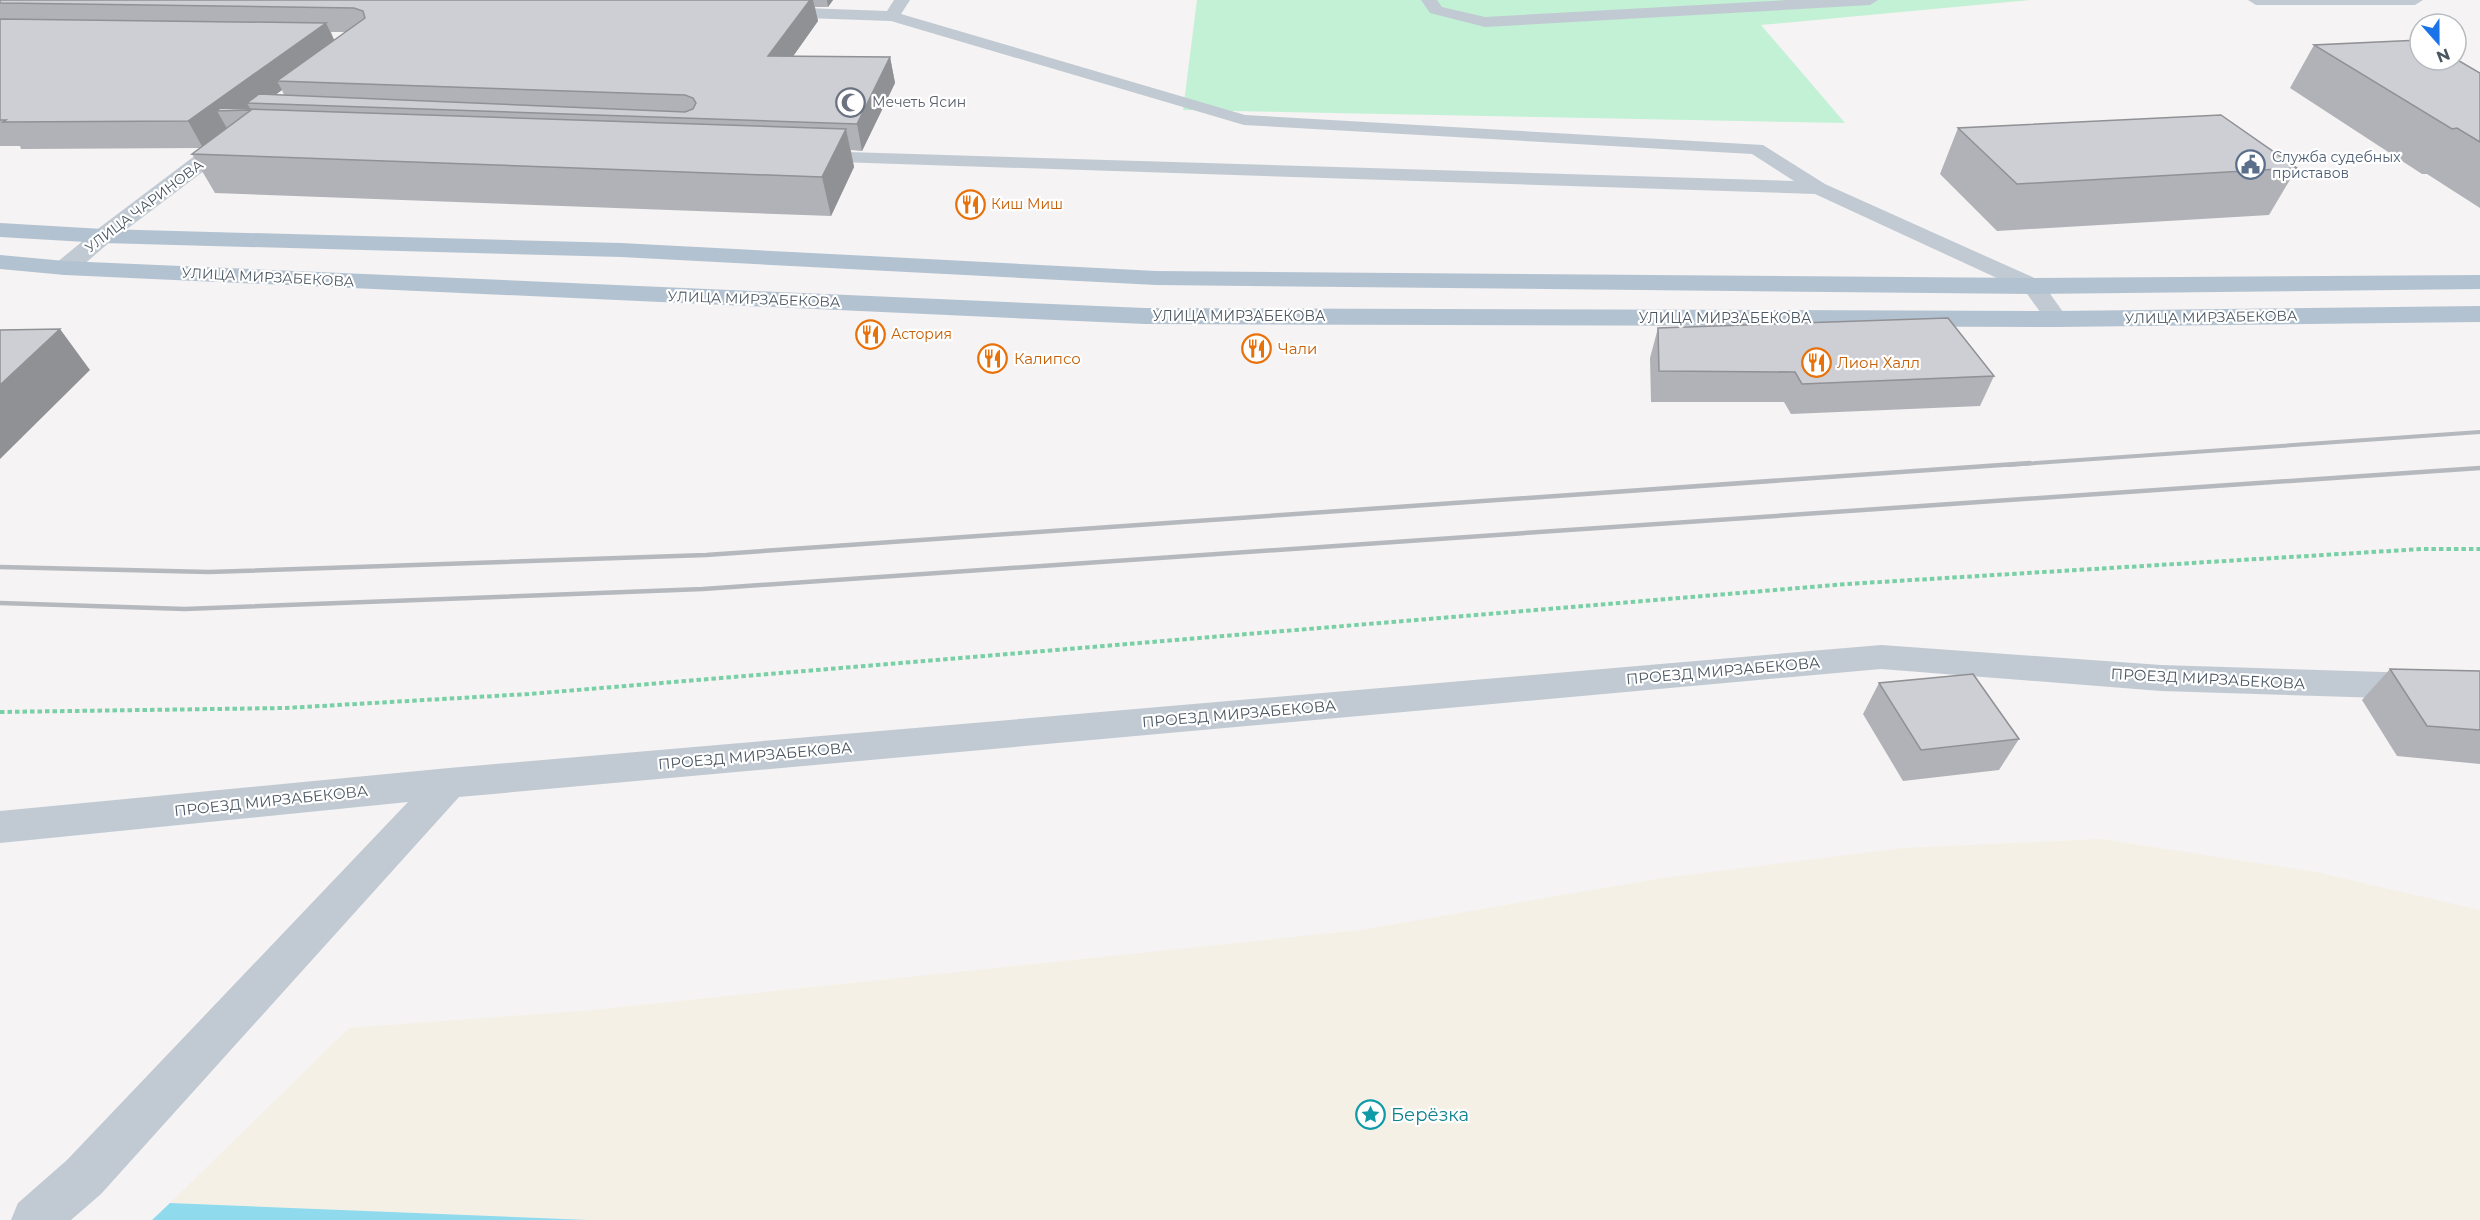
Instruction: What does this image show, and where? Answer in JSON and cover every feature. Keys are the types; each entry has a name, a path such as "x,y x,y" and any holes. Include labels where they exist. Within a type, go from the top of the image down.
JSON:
{"main road":[{"path":"0,230 103,236 621,250 1156,278 2033,286 2480,282"},
{"name":"УЛИЦА МИРЗАБЕКОВА","path":"0,262 65,268 1144,316 2057,319 2480,314"}],"street":[{"name":"УЛИЦА ЧАРИНОВА","path":"65,268 103,236 244,133"},
{"name":"ПРОЕЗД МИРЗАБЕКОВА","path":"0,827 450,783 1881,657 2161,678 2480,688"},
{"path":"35,1220 84,1177 450,783"}],"lane":[{"path":"1429,0 1436,10 1485,22 1869,0"},
{"path":"2256,0 2415,0"},
{"path":"761,12 897,8 1244,120 1756,149 1818,188 2033,286 2057,319"},
{"path":"801,157 1818,188"}],"path":[{"path":"0,712 286,708 529,694 1847,584 2410,550 2480,549"}],"green space":[{"path":"1197,0 2030,0 1761,25 1845,123 1183,110"}],"sand":[{"name":"Берёзка","path":"2101,839 2315,872 2480,910 2480,1220 588,1220 170,1203 349,1028 593,1010 1360,930 1663,878 1903,848"}],"water":[{"path":"170,1203 588,1220 152,1220"}],"building":[{"path":"0,0 810,0 768,56 890,57 857,124 247,103 259,94 685,112 693,109 696,103 693,98 685,95 277,81 365,18 363,11 354,8 0,3"},
{"path":"0,19 326,23 188,121 3,122 6,120 0,120"},
{"path":"2408,41 2408,72 2468,72 2468,66 2480,73 2480,142 2457,128 2452,129 2314,45"},
{"path":"220,108 846,129 822,177 192,154 251,110 217,111"},
{"path":"2221,115 2297,168 2017,184 1958,128"},
{"path":"1948,318 1994,376 1802,384 1795,372 1659,371 1658,328"},
{"path":"60,329 0,385 0,330"},
{"path":"2390,669 2480,671 2480,730 2427,726"},
{"path":"1973,674 2019,739 1921,750 1879,683"}],"railway":[{"path":"2008,465 2480,432"},
{"path":"0,567 209,572 706,555 2030,463"},
{"path":"0,603 185,609 703,589 2480,468"}],"place":[{"name":"Мечеть Ясин","path":"851,102"},
{"name":"Служба судебных приставов","path":"2251,165"},
{"name":"Киш Миш","path":"970,204"},
{"name":"Астория","path":"870,334"},
{"name":"Чали","path":"1257,349"},
{"name":"Калипсо","path":"993,359"},
{"name":"Лион Халл","path":"1816,363"},
{"name":"Берёзка","path":"1370,1115"}]}
